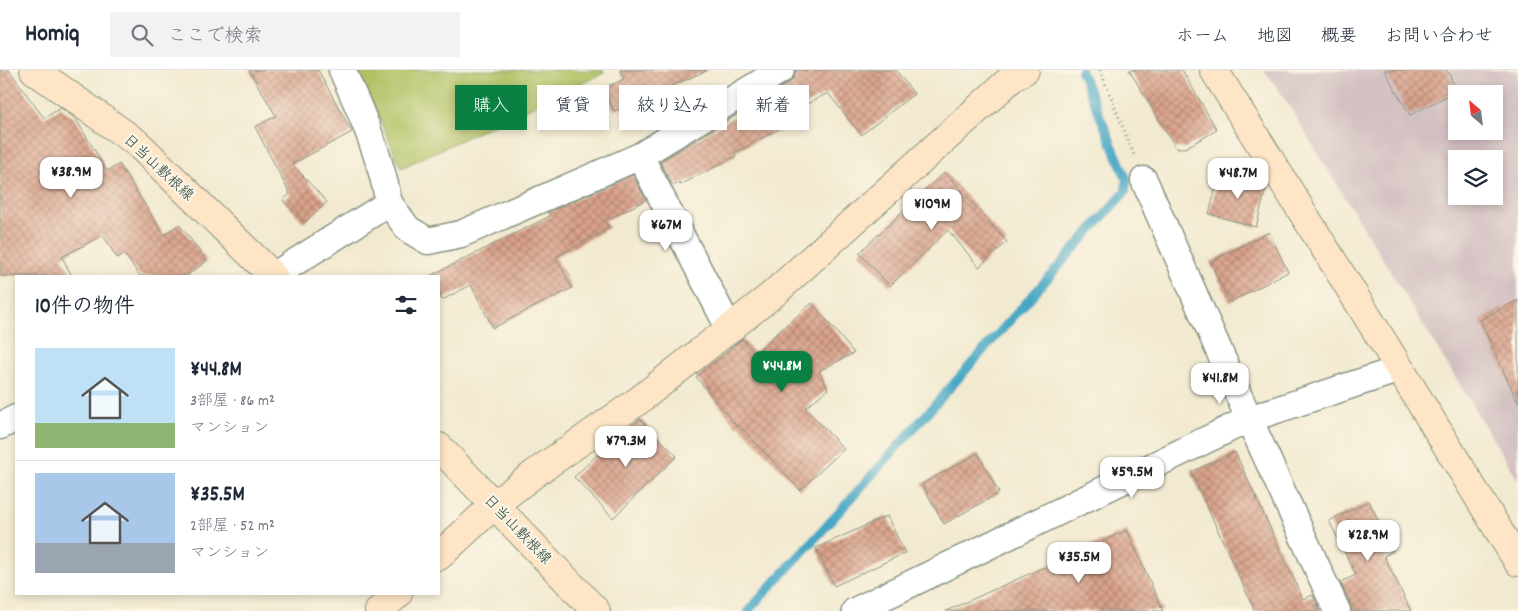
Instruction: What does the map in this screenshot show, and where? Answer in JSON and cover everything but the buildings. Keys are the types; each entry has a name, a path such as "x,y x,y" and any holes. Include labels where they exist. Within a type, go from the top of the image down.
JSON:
{"street":[{"name":"日当山敷根線","path":"34,70 137,144 272,275"},
{"path":"342,70 365,120 384,176 389,203 408,229 428,242 461,234 640,156 781,70"},
{"path":"440,555 494,505 534,474 638,401 730,330 772,295 1012,78 1025,70"},
{"path":"1214,70 1518,562"},
{"path":"640,156 730,330"},
{"path":"1144,180 1249,419 1337,611"},
{"path":"275,275 389,203"},
{"path":"855,611 1249,419 1400,369"},
{"path":"0,426 15,418"},
{"name":"日当山敷根線","path":"440,448 596,611"},
{"path":"379,611 397,595"}],"path":[{"path":"1100,70 1144,180"}],"shaded area":[{"path":"1264,70 1518,70 1518,480 1283,96"}],"green space":[{"path":"358,70 603,70 604,73 578,85 537,85 537,104 527,109 527,85 455,85 455,130 482,130 401,168"}],"waterway":[{"path":"748,611 822,531 1125,192 1127,180 1081,71"}]}
